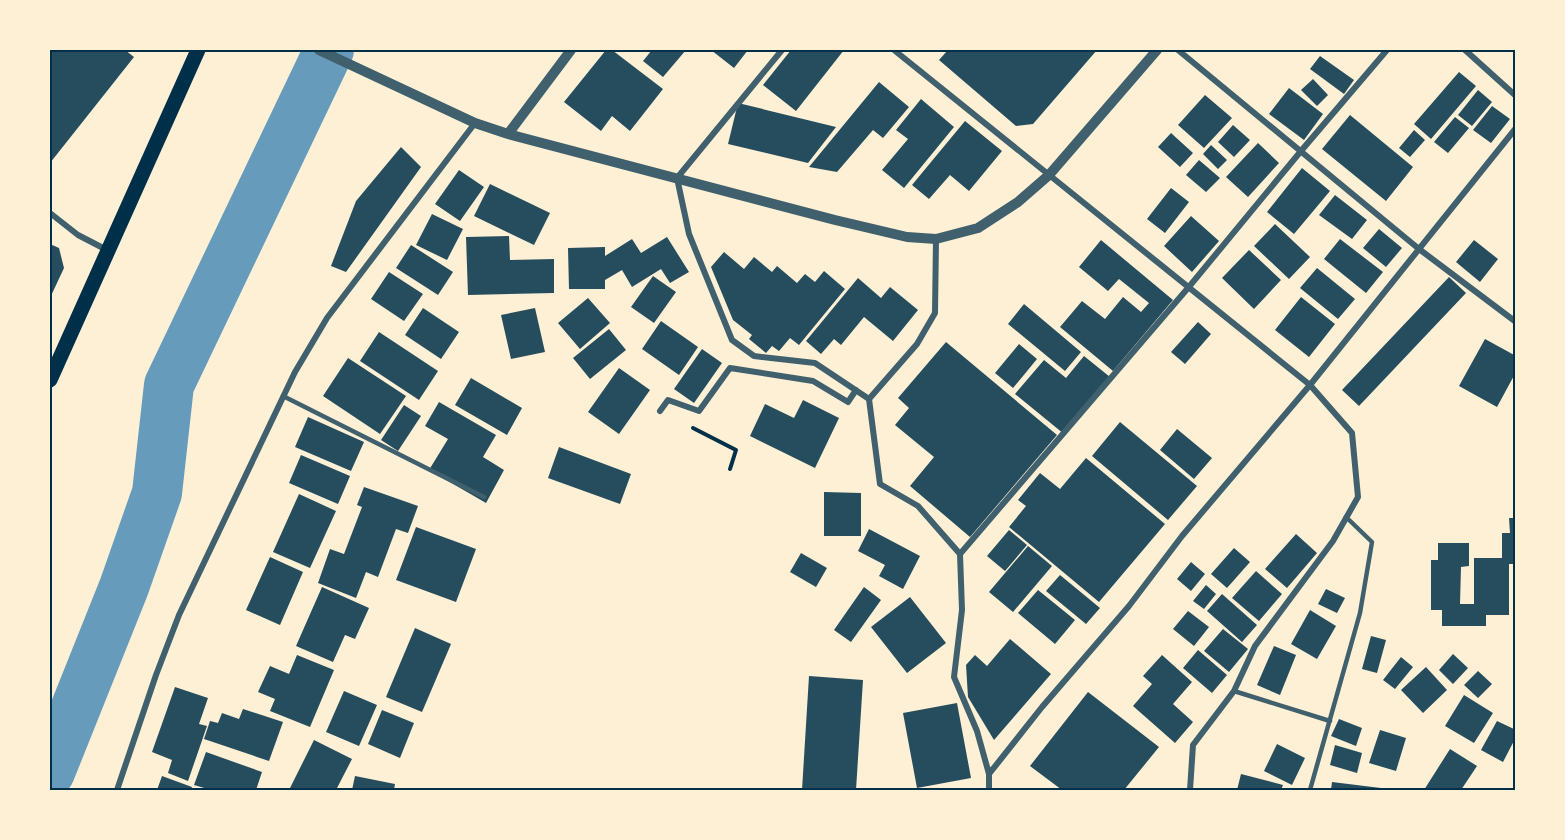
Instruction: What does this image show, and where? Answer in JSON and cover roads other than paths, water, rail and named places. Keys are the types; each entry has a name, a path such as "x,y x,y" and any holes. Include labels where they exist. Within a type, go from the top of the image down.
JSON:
{"main road":[{"path":"50,380 198,50"}],"street":[{"path":"319,50 475,123 508,134 835,220 907,237 936,239 978,228 1018,202 1049,175 1157,50"},
{"path":"508,134 572,50"},
{"path":"676,178 782,50"},
{"path":"894,50 1310,385 1352,433 1358,497 1333,541 1255,646 1234,691 1193,745 1190,790"},
{"path":"1178,50 1419,249 1515,322"},
{"path":"960,554 1188,288 1387,50"},
{"path":"1465,50 1515,96"},
{"path":"117,790 179,615 295,372 327,318 475,123"},
{"path":"988,774 1129,606 1182,536 1310,385 1515,128"},
{"path":"676,178 689,234 732,340 754,356 815,363 869,399 880,484 918,506 960,554 962,610 954,678 977,731 988,774 989,790"},
{"path":"50,213 78,235 107,251"},
{"path":"869,399 916,345 935,313 936,239"},
{"path":"660,411 668,400 699,411 730,368 813,381 848,402 856,390"}],"lane":[{"path":"283,396 484,497"},
{"path":"1310,790 1360,613 1372,542 1346,517"},
{"path":"1234,691 1330,721"}],"waterway":[{"path":"50,772 124,587 157,493 169,385 329,50"}]}
